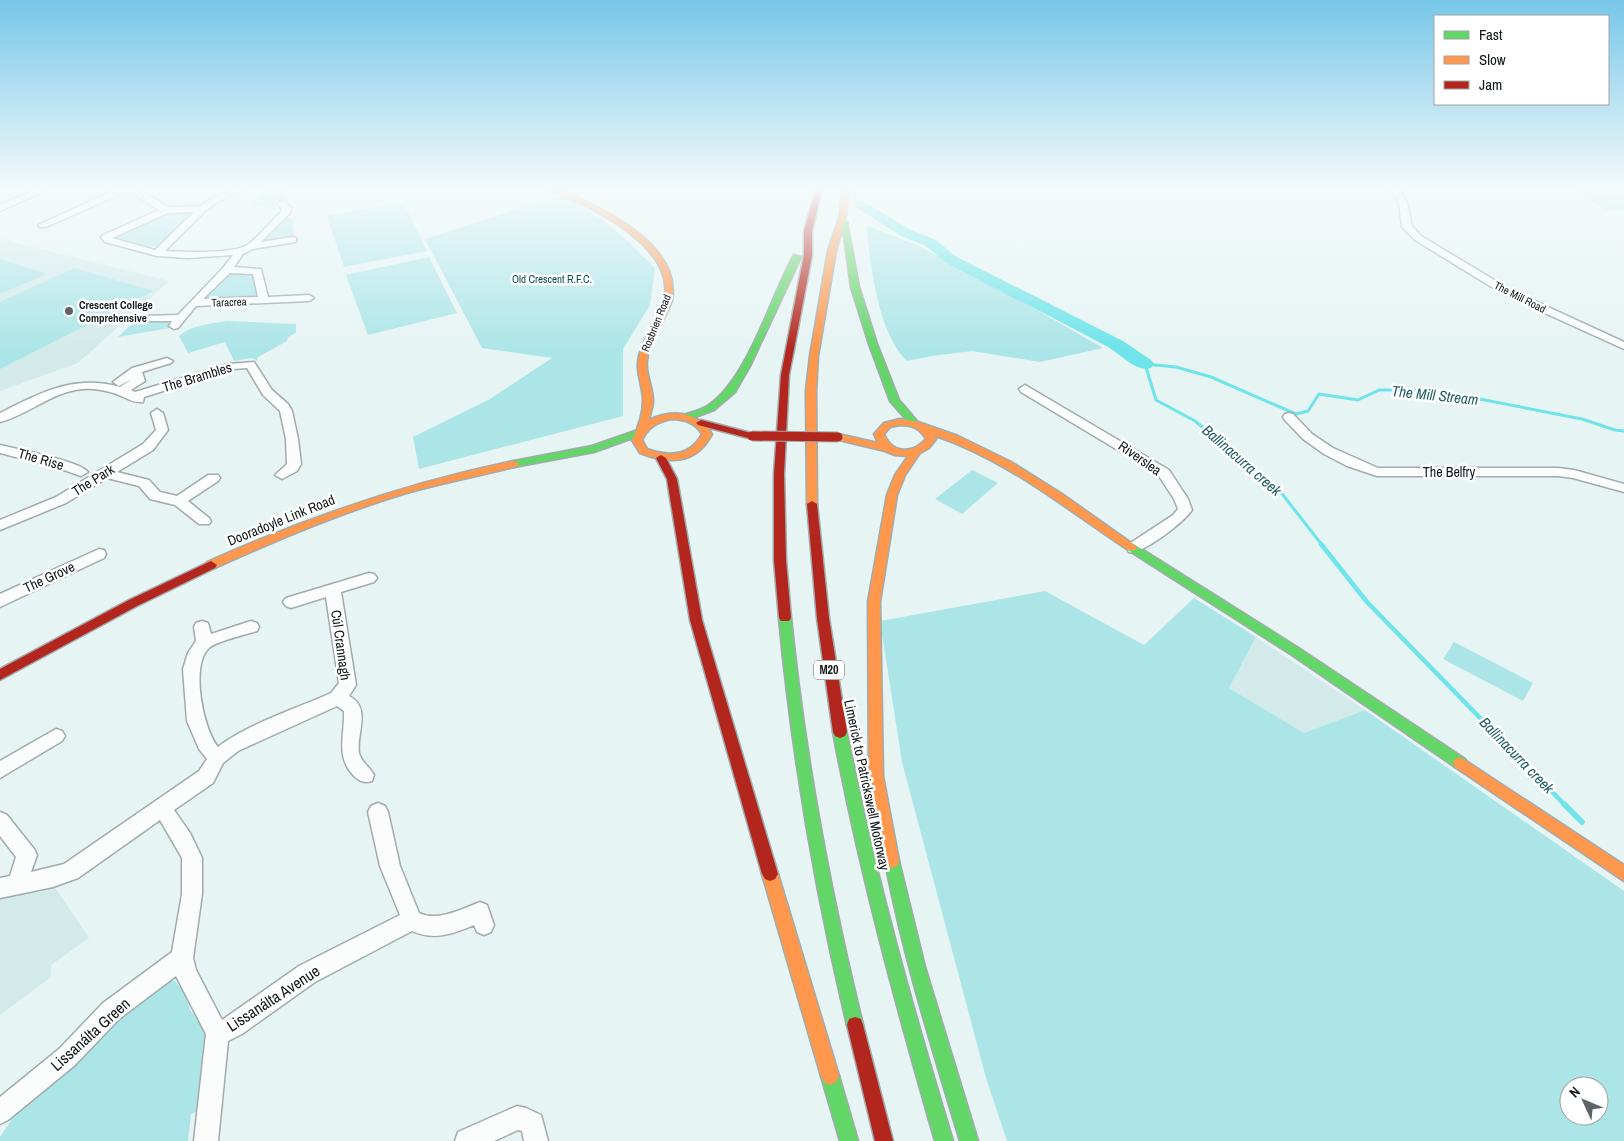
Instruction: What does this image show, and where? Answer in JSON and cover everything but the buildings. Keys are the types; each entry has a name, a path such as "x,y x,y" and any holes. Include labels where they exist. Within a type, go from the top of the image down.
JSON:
{"main road":[{"name":"Rosbrien Road","path":"641,430 648,398 642,372 643,357 669,294 667,271 656,252 644,242"},
{"path":"687,417 712,408 732,390 750,358 803,242"},
{"path":"808,242 808,255 785,376 779,474 781,578 791,690 811,814 842,971 884,1141"},
{"name":"Limerick to Patrickswell Motorway","path":"835,242 821,309 811,390 811,508 819,601 832,693 852,797 882,924 913,1038 944,1141"},
{"name":"M20","path":"847,242 855,287 872,344 895,401 914,423"},
{"path":"648,398 671,416"},
{"path":"752,436 701,423 687,417 671,416 660,418 641,430 637,440 639,446 656,456 672,479 696,620 742,785 849,1141"},
{"path":"887,448 879,439 882,429 886,425 900,422 914,423 995,457 1022,472 1085,517 1296,652 1624,874"},
{"path":"701,423 707,434 702,446"},
{"path":"656,456 684,456 702,446 752,436 838,437 882,429"},
{"path":"926,429 931,439 900,475 892,495 874,602 876,776 898,896 935,1030 969,1141"},
{"name":"Dooradoyle Link Road","path":"0,674 133,603 250,547 320,519 412,489 480,470 594,449 641,430"},
{"path":"838,437 901,453 920,450 972,448"},
{"name":"Dooradoyle Link Road","path":"594,449 656,456"}],"street":[{"path":"116,242 157,253 188,256 240,252"},
{"path":"157,253 168,242"},
{"name":"Taracrea","path":"251,247 256,242"},
{"name":"Taracrea","path":"141,319 177,322 193,303 227,270 240,252 251,247 280,242"},
{"name":"The Mill Road","path":"1425,242 1507,292 1624,346"},
{"name":"Taracrea","path":"227,270 257,272 264,300"},
{"name":"Taracrea","path":"193,303 310,298"},
{"path":"0,418 35,399 61,389 99,386 120,387 139,381 136,370 167,360"},
{"name":"The Brambles","path":"120,387 137,398 232,366 250,364 267,392 284,406 286,411 292,439 294,464 292,468 282,475"},
{"name":"Riverslea","path":"1025,389 1156,466 1164,474 1186,510 1178,518 1134,548"},
{"name":"The Park","path":"0,525 61,500 148,446 162,430 157,413"},
{"name":"The Belfry","path":"1289,417 1320,448 1355,465 1377,472 1558,472 1574,474 1624,488"},
{"name":"The Rise","path":"0,449 66,466 81,472"},
{"path":"105,473 144,483 155,496 179,501 204,521"},
{"path":"179,501 213,478"},
{"name":"The Grove","path":"0,601 99,554"},
{"name":"Cúl Crannagh","path":"291,602 369,578"},
{"name":"Cúl Crannagh","path":"333,589 348,685 337,698"},
{"path":"218,758 205,744 196,721 191,670 203,635 251,627"},
{"path":"9,886 56,879 71,871 206,777 218,758 232,746 337,698 349,704 353,710 350,757 355,766 365,775"},
{"path":"0,770 56,736"},
{"name":"Lissanálta Avenue","path":"162,808 183,839 192,858 192,894 182,958 186,974 217,1034 234,1026 307,974 412,920"},
{"path":"378,812 390,866 412,920 418,924 442,925 480,912 484,925"},
{"path":"0,821 26,855 9,886"},
{"name":"Lissanálta Green","path":"0,1112 67,1057 111,1011 182,958"},
{"path":"206,1141 217,1034"},
{"path":"467,1141 517,1118 532,1124 536,1141"}],"shaded area":[{"name":"Crescent College Comprehensive","path":"0,242 13,242 169,281 78,363 0,391"},
{"path":"1256,637 1365,710 1304,733 1229,688"},
{"path":"54,886 89,938 51,965 51,977 0,1015 0,899 8,895 41,892"}],"green space":[{"path":"134,242 161,242 152,247"},
{"path":"336,242 423,242 427,251 344,267"},
{"name":"Old Crescent R.F.C.","path":"427,242 628,242 655,268 650,305 623,349 623,416 419,469 413,437 490,399 552,358 482,348"},
{"path":"868,242 909,242 1021,301 1103,348 1040,362 972,351 907,361 897,348 882,316 873,278"},
{"path":"429,257 457,313 368,335 346,275"},
{"path":"0,259 47,274 0,294"},
{"path":"74,268 154,291 0,369 0,302"},
{"path":"232,273 252,273 258,295 253,298 204,300"},
{"path":"168,321 173,323 170,328 118,337 134,322"},
{"path":"227,321 296,324 296,333 288,337 287,341 258,357 257,360 251,358 234,361 225,342 188,353 179,336 196,327"},
{"path":"972,470 998,483 962,514 935,499"},
{"path":"1045,591 1144,645 1194,598 1256,637 1229,688 1304,733 1365,710 1624,891 1624,1141 1007,1141 986,1078 902,762 880,621"},
{"path":"1454,642 1533,683 1523,701 1443,659"},
{"path":"169,980 175,981 184,992 191,1011 202,1025 206,1039 198,1111 191,1114 188,1141 0,1141 0,1137 14,1116 16,1108 106,1025"}],"waterway":[{"name":"Ballinacurra creek","path":"929,242 950,259 1117,345 1145,364"},
{"name":"The Mill Stream","path":"1322,545 1276,486 1195,421 1156,400 1145,364 1176,367 1211,377 1296,414 1308,411 1319,394 1358,400 1379,390 1411,390 1459,395 1582,419 1615,430 1624,431"},
{"name":"Ballinacurra creek","path":"1321,544 1367,602 1565,805"},
{"name":"Ballinacurra creek","path":"1565,805 1582,822"}],"traffic: fast":[{"path":"847,242 855,287 873,344 895,401 914,423"},
{"path":"687,417 711,408 732,390 746,366 797,257"},
{"path":"514,464 594,449 638,433"},
{"path":"1132,547 1296,652 1460,763"},
{"path":"785,618 796,721 812,823 832,925 855,1025"},
{"path":"840,732 873,887 944,1141"},
{"path":"892,861 916,967 969,1141"},
{"path":"830,1076 849,1141"}],"traffic: slow":[{"path":"643,427 648,401 642,369 643,358 647,344 668,300 668,280 660,261 644,242"},
{"path":"812,504 811,391 814,356 835,242"},
{"path":"671,416 692,419 701,425 707,434 702,443 689,454 680,456 662,456 643,451 637,440 646,426 671,416"},
{"path":"900,422 919,425 926,430 931,439 926,446 911,453 895,452 888,448 882,442 879,434 887,425 900,422"},
{"path":"926,429 954,438 1008,464 1132,547"},
{"path":"838,437 887,448"},
{"path":"892,861 876,776 874,602 892,495 900,475 916,452"},
{"path":"211,565 284,533 359,505 436,481 514,464"},
{"path":"1460,763 1624,874"},
{"path":"770,874 830,1076"}],"traffic: jam":[{"path":"785,618 780,560 779,474 785,375 808,255 808,242"},
{"path":"701,423 752,436"},
{"path":"752,436 838,437"},
{"path":"661,458 672,479 696,620 770,874"},
{"path":"812,504 823,618 840,732"},
{"path":"0,675 133,603 211,565"},
{"path":"855,1025 884,1141"}],"place":[{"name":"Crescent College Comprehensive","path":"69,311"}]}
